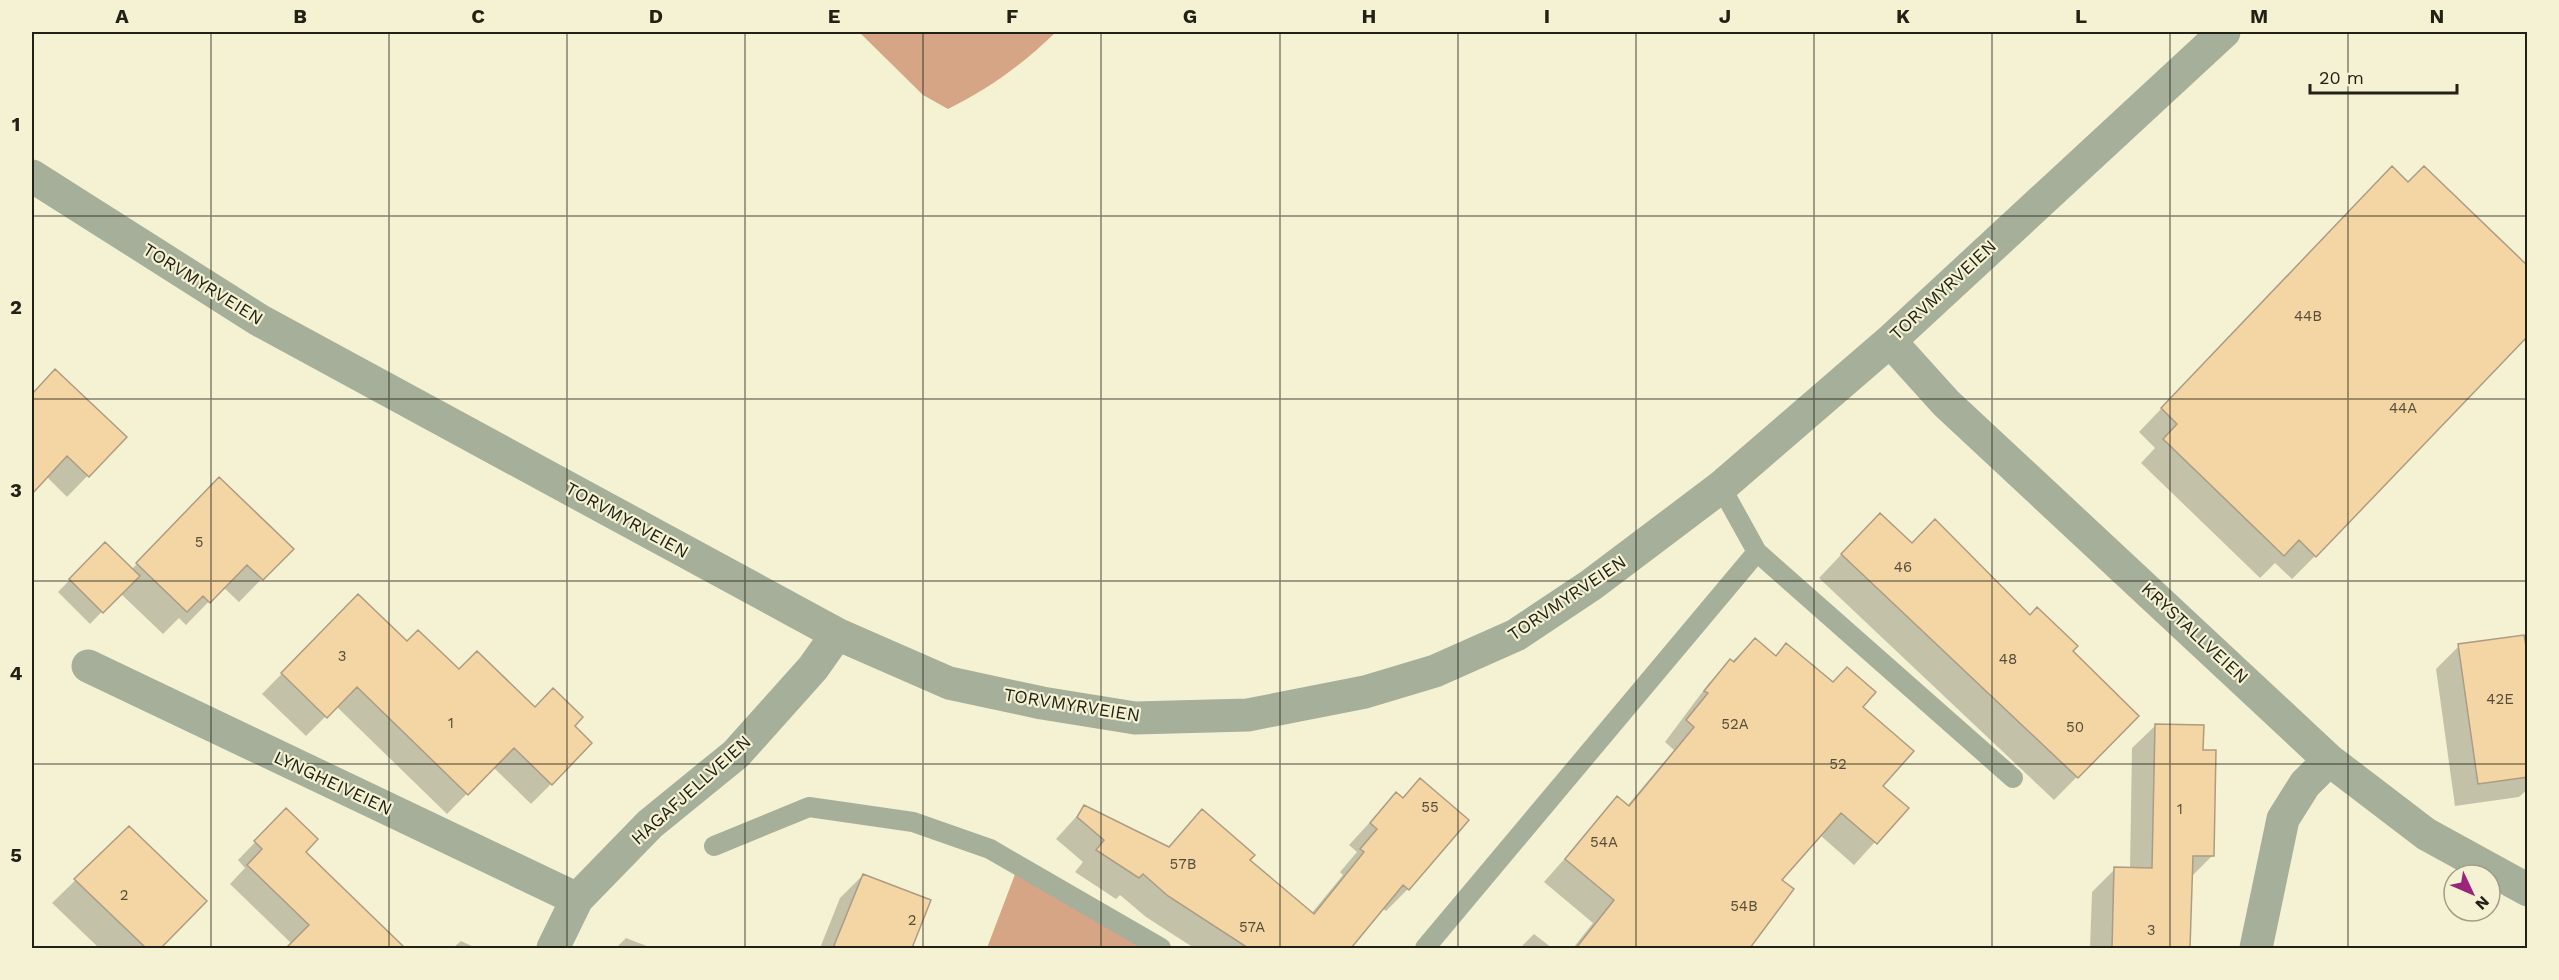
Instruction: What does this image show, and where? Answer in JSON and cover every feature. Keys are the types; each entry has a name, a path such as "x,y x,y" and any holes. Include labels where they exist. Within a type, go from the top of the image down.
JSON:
{"street":[{"name":"TORVMYRVEIEN","path":"32,176 259,320 837,634 949,683 1042,703 1135,718 1248,715 1365,692 1435,671 1516,635 1591,585 1720,487 1890,341 2224,32"},
{"name":"KRYSTALLVEIEN","path":"1890,341 1946,403 2329,759 2426,834 2528,890"},
{"name":"HAGAFJELLVEIEN","path":"553,948 577,899 650,824 736,754 813,668 837,634"},
{"name":"LYNGHEIVEIEN","path":"88,666 577,899"},
{"path":"2256,948 2283,819 2305,784 2329,759"}],"lane":[{"path":"1720,487 1756,552 2013,778"},
{"path":"1425,948 1756,552"},
{"path":"714,846 809,807 913,822 990,849 1161,948"}],"shaded area":[{"path":"859,32 1056,32 1005,75 948,109 923,95"},
{"path":"1017,869 1167,948 987,948"}],"building":[{"path":"2392,166 2408,182 2424,166 2528,266 2528,336 2316,557 2299,540 2284,556 2163,439 2177,424 2161,408"},
{"path":"55,369 127,437 89,477 67,456 32,494 32,394"},
{"path":"219,477 294,549 263,580 247,565 210,603 203,596 187,612 136,563"},
{"path":"1880,513 1912,543 1935,519 2030,615 2037,607 2078,646 2073,651 2139,716 2078,778 1841,554"},
{"path":"105,542 140,576 103,613 69,579"},
{"path":"358,594 407,641 418,630 459,669 477,651 535,707 553,688 583,717 575,726 592,743 552,785 514,748 468,795 357,687 327,718 281,673"},
{"path":"2524,635 2528,657 2528,777 2478,784 2458,644"},
{"path":"1755,638 1776,656 1786,643 1833,682 1847,667 1876,692 1863,707 1914,751 1883,786 1909,808 1877,844 1841,813 1782,880 1794,889 1750,948 1576,948 1614,900 1565,859 1617,796 1629,806 1694,727 1686,720 1708,693 1704,691 1730,659 1734,662"},
{"path":"2155,724 2204,725 2203,750 2216,750 2214,856 2193,856 2190,948 2112,948 2114,867 2152,868"},
{"path":"1420,778 1469,820 1409,890 1403,885 1353,948 1248,948 1168,896 1143,874 1139,878 1096,850 1104,840 1077,817 1084,805 1169,847 1202,809 1255,855 1250,860 1314,914 1364,852 1360,849 1377,829 1370,823 1396,792 1403,798"},
{"path":"286,808 318,839 306,852 405,948 286,948 309,925 247,865 262,849 254,841"},
{"path":"129,826 207,901 161,948 146,948 74,879"},
{"path":"863,874 931,900 912,948 833,948"}]}
